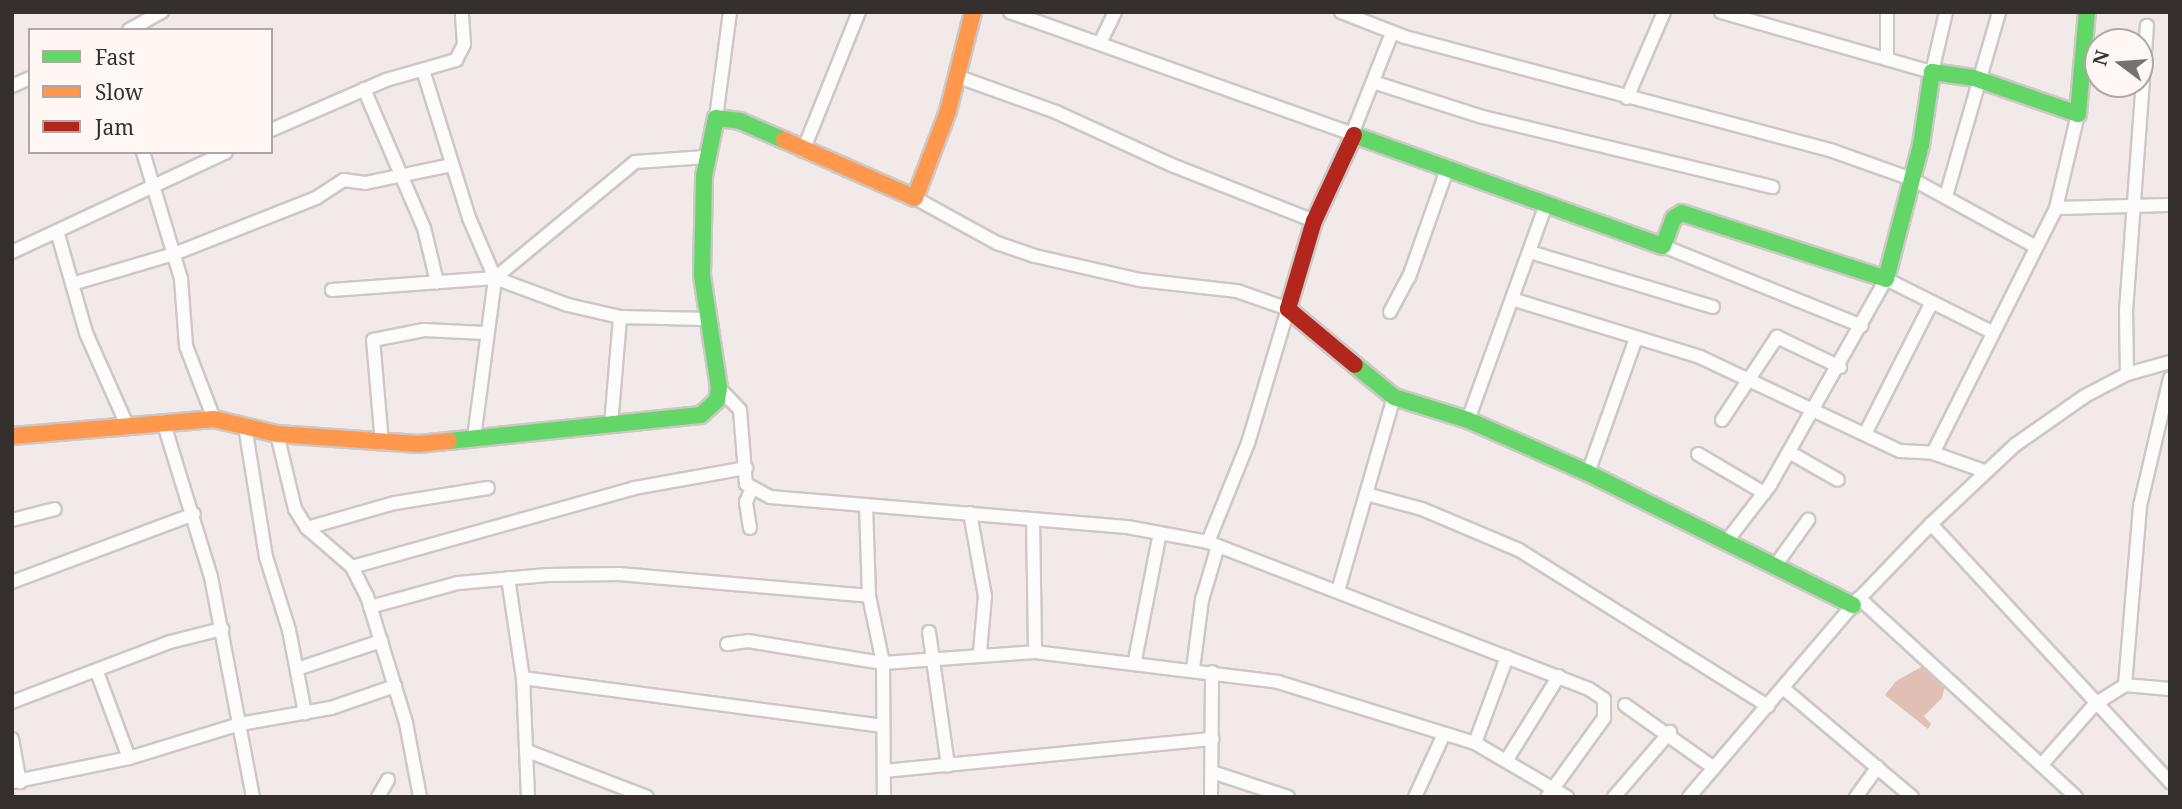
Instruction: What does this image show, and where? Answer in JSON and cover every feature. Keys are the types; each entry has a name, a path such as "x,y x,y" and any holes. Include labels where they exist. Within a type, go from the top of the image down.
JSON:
{"street":[{"path":"133,28 162,12"},
{"path":"273,129 364,89 462,55 463,12"},
{"path":"12,436 163,421 214,419 277,434 382,444 474,438 701,415 717,400 719,388 706,319 702,275 706,158 716,118 730,12"},
{"path":"803,150 859,12"},
{"path":"915,198 933,158 973,12"},
{"path":"1010,12 1101,41 1663,246 1862,326"},
{"path":"1101,41 1115,12"},
{"path":"1340,12 1392,33 1830,150 1912,179 2036,247"},
{"path":"1627,97 1664,12"},
{"path":"1721,12 1887,57 1932,72 1983,81 2078,114"},
{"path":"1886,12 1887,57"},
{"path":"1726,542 1764,493 1789,452 1840,367 1886,279 1912,179 1946,12"},
{"path":"1946,196 1983,81 1999,12"},
{"path":"1933,453 1990,331 2056,208 2078,114 2087,12"},
{"path":"2127,374 2134,206 2148,66 2147,26"},
{"path":"1193,669 1213,544 1240,466 1314,221 1392,33"},
{"path":"423,70 452,165 495,278 485,332 474,438"},
{"path":"956,76 1056,112 1172,165 1314,221"},
{"path":"12,86 28,79"},
{"path":"1373,82 1483,117 1773,187"},
{"path":"364,89 424,228 437,282"},
{"path":"716,118 740,121 915,198 997,243 1035,256 1140,280 1237,291 1288,309 1394,397 1468,420 1588,473 1775,566 1856,601 2043,763 2076,797"},
{"path":"144,154 157,185 174,254 185,304 186,345 214,419"},
{"path":"12,252 222,154"},
{"path":"495,278 635,162 706,158"},
{"path":"72,284 174,254 316,198 344,180 365,183 452,165"},
{"path":"1390,312 1409,277 1448,167"},
{"path":"1468,420 1515,300 1546,205"},
{"path":"2056,208 2170,205"},
{"path":"1663,246 1674,218 1682,214 1886,279 1990,331"},
{"path":"57,231 86,333 127,425"},
{"path":"1531,252 1713,307"},
{"path":"332,290 495,278 568,305 620,317 706,319"},
{"path":"1515,300 1636,338 1749,378 1900,451 1933,453 1984,471"},
{"path":"1865,434 1932,302"},
{"path":"611,425 620,317"},
{"path":"382,444 373,340 424,330 485,332"},
{"path":"1722,420 1777,337 1840,367"},
{"path":"1588,473 1636,338"},
{"path":"1689,797 1856,601 1984,471 2085,396 2127,374 2170,362"},
{"path":"2125,685 2142,490 2170,378"},
{"path":"719,388 740,410 751,490 746,502 750,528"},
{"path":"1338,591 1394,397"},
{"path":"163,421 194,514 222,629 253,797"},
{"path":"245,425 265,557 297,669 305,713"},
{"path":"277,434 295,509 307,528 352,567 370,607 395,686 420,797"},
{"path":"1789,452 1838,480"},
{"path":"1698,454 1764,493"},
{"path":"352,567 635,488 746,468"},
{"path":"307,528 395,503 488,488"},
{"path":"751,490 804,504 866,505 970,513 1160,533 1213,544 1338,591 1559,676 1604,699 1608,708 1550,792"},
{"path":"1366,494 1422,509 1519,550 1768,706"},
{"path":"866,505 869,596 883,663 884,797"},
{"path":"12,520 55,509"},
{"path":"970,513 985,596 980,652"},
{"path":"12,582 194,514"},
{"path":"1033,519 1035,652"},
{"path":"1775,566 1808,520"},
{"path":"1931,524 2170,782"},
{"path":"1135,660 1160,533"},
{"path":"370,607 422,591 508,578 619,574 869,596"},
{"path":"508,578 523,678 530,752 527,797"},
{"path":"12,702 97,672 170,642 222,629"},
{"path":"929,632 935,657 948,766"},
{"path":"297,669 382,641"},
{"path":"727,644 748,641 883,663 980,652 1035,652 1135,660 1212,672 1302,689 1475,743 1550,792 1567,797"},
{"path":"1475,743 1507,657"},
{"path":"97,672 129,758"},
{"path":"1211,797 1212,672"},
{"path":"1506,761 1559,676"},
{"path":"523,678 884,726"},
{"path":"2043,763 2095,704 2125,685 2170,689"},
{"path":"12,739 16,782 129,758 240,724 305,713 395,686"},
{"path":"1783,688 1912,797"},
{"path":"1625,705 1670,732 1714,768"},
{"path":"1614,797 1670,732"},
{"path":"1415,797 1444,734"},
{"path":"885,771 1212,739"},
{"path":"530,752 648,797"},
{"path":"1856,797 1878,767"},
{"path":"1212,772 1288,797"},
{"path":"378,797 388,780"}],"shaded area":[{"path":"1925,665 1946,681 1942,698 1924,716 1931,724 1928,729 1885,695 1896,681"}],"traffic: fast":[{"path":"1354,135 1663,246 1674,218 1682,213 1886,279 1921,145 1932,72 1974,78 2078,114 2087,12"},
{"path":"449,441 701,415 717,400 719,388 702,275 704,176 716,118 740,121 784,140"},
{"path":"1355,365 1394,397 1468,420 1588,473 1853,605"}],"traffic: slow":[{"path":"784,140 915,198 948,111 973,12"},
{"path":"12,436 214,419 277,434 419,444 449,441"}],"traffic: jam":[{"path":"1354,135 1314,221 1288,309 1355,365"}]}
